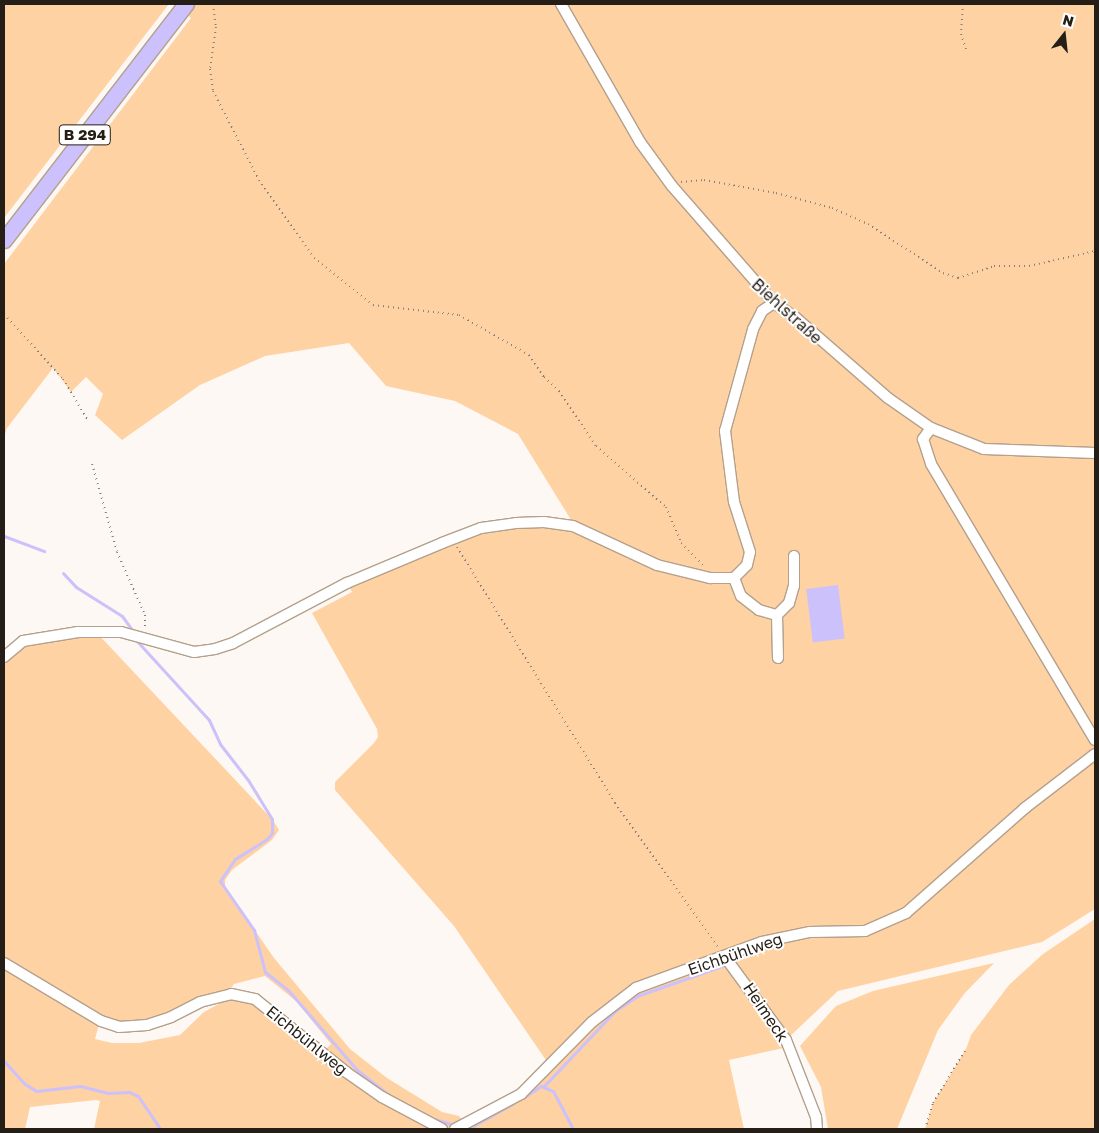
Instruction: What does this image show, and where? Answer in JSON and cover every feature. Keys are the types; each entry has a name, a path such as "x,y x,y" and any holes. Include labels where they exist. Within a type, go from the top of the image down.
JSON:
{"highway":[{"name":"B 294","path":"4,240 186,4"}],"street":[{"name":"Biehlstraße","path":"561,4 640,142 672,186 774,303 795,316 888,398 931,428 984,449 1095,453"},
{"path":"4,657 23,641 95,631 144,637 172,648 194,652 233,643 347,583 481,528 516,523 544,522 574,526 657,565 710,578 734,578 747,566 750,552 734,502 725,431 753,329 762,311 774,303"},
{"path":"931,428 923,438 931,464 1095,740"},
{"path":"776,614 789,603 794,586 794,556"},
{"path":"734,578 741,596 758,610 776,614"},
{"path":"776,614 778,658"},
{"name":"Eichbühlweg","path":"455,1129 521,1094 592,1022 636,988 726,957 762,942 810,932 865,931 906,913 1025,808 1095,754"},
{"name":"Heimeck","path":"726,957 786,1040 816,1117 817,1129"},
{"name":"Eichbühlweg","path":"4,963 101,1021 118,1027 146,1025 171,1017 200,1002 231,994 255,999 346,1072 382,1098 442,1129"}],"path":[{"path":"212,4 216,27 210,69 213,91 258,180 314,258 373,306 459,315 529,355 544,377 559,391 596,446 658,498 674,521 681,544 695,560 711,569"},
{"path":"962,4 961,34 966,49"},
{"path":"672,186 704,180 776,192 832,208 868,224 943,273 958,278 994,266 1030,266 1095,251"},
{"path":"4,314 63,379 87,419"},
{"path":"92,464 117,552 145,615 144,637"},
{"path":"452,540 616,804 726,957"},
{"path":"925,1129 932,1103 966,1048"}],"shaded area":[{"path":"4,4 169,4 4,218"},
{"path":"176,4 1095,4 1095,449 985,444 934,425 890,395 776,299 760,310 751,328 724,431 733,502 750,552 735,502 727,431 745,355 763,312 774,303 888,403 930,433 984,453 1095,457 1095,909 1042,942 838,991 788,1038 729,958 757,944 722,955 788,1047 729,1060 744,1129 94,1129 100,1101 96,1100 30,1107 25,1129 4,1129 4,659 23,642 96,632 272,819 279,830 272,840 232,870 225,880 225,887 274,958 350,1049 387,1078 442,1112 459,1116 464,1122 520,1093 550,1066 454,926 335,790 335,782 374,743 378,737 377,729 312,613 352,592 347,583 482,529 517,525 544,524 574,529 656,567 710,580 732,581 740,596 742,595 734,575 710,577 657,563 573,523 518,434 455,401 386,386 349,343 265,356 200,385 122,440 95,415 103,394 86,377 71,392 53,368 7,428 4,437 4,264 191,18","holes":["265,976 296,1001 331,1044 325,1050 256,997 230,990 234,984","228,999 204,1012 180,1035 139,1043 112,1043 95,1039 99,1024 126,1032 151,1029 197,1008"]},
{"path":"838,585 845,639 813,642 806,589"},
{"path":"1095,919 1095,1129 925,1129 933,1103 966,1049 971,1035 1009,985 1043,954"},
{"path":"994,963 964,994 938,1030 897,1129 828,1129 821,1087 800,1046 836,1006 873,991"}],"waterway":[{"path":"4,536 44,551"},
{"path":"63,573 76,587 122,616 133,631"},
{"path":"136,640 209,720 220,744 248,780 272,819 272,833 267,839 235,859 220,881 254,930 265,972 288,990 357,1070 389,1095"},
{"path":"544,1086 615,1011 637,996 725,965"},
{"path":"4,1061 25,1084 36,1091 80,1086 108,1093 129,1092 138,1096 160,1129"},
{"path":"526,1096 541,1086 553,1091 573,1129"},
{"path":"468,1129 514,1103"},
{"path":"434,1119 452,1124"}]}
